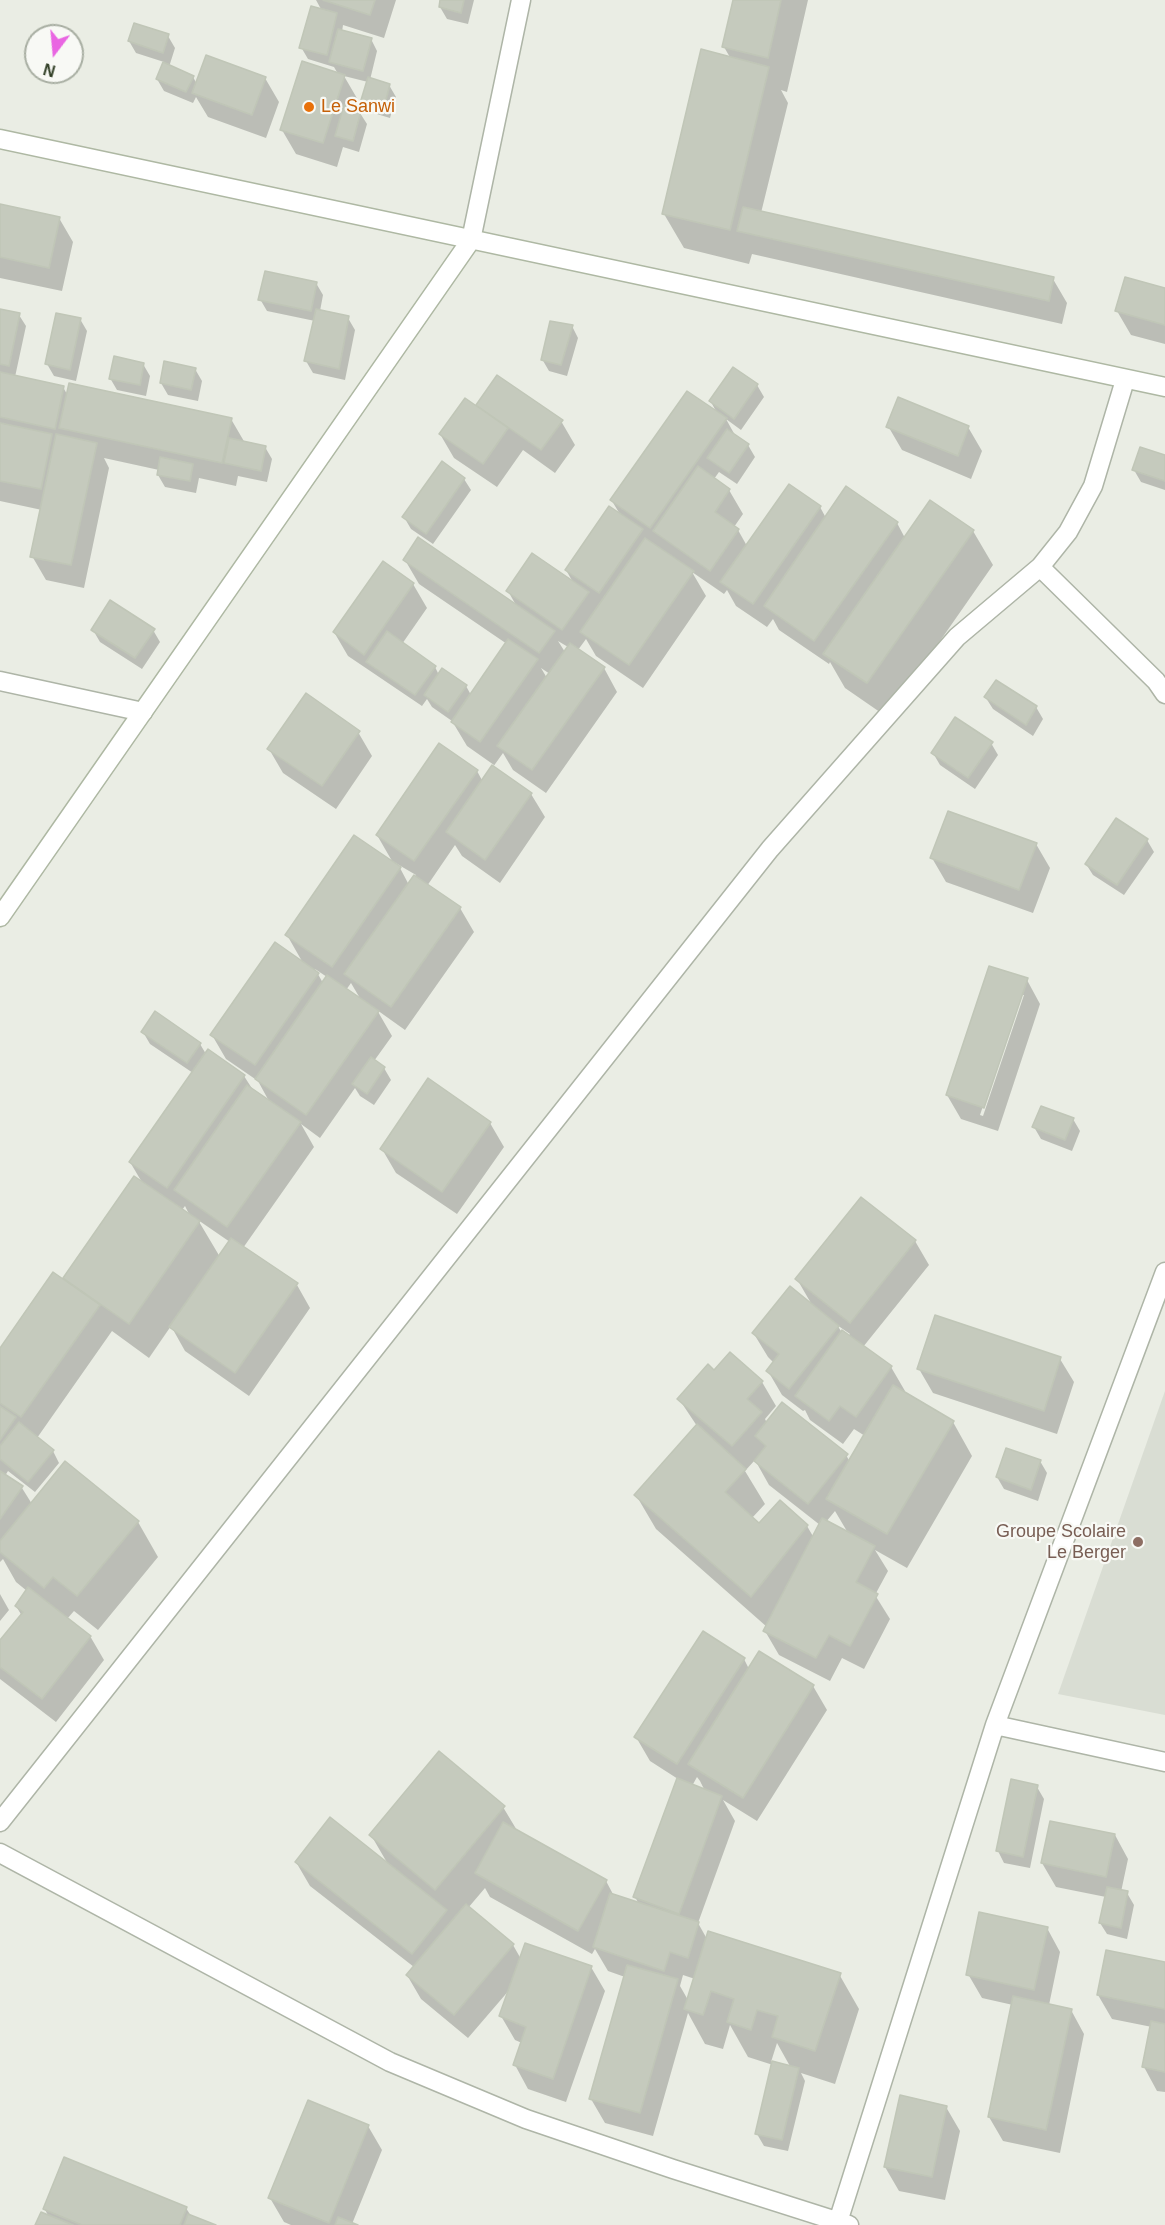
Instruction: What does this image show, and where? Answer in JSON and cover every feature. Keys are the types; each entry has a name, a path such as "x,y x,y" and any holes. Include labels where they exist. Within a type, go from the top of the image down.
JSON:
{"street":[{"path":"0,918 471,240 521,0"},
{"path":"0,140 1165,387"},
{"path":"0,1822 770,849 957,637 1040,567 1068,532 1093,486 1125,380"},
{"path":"1040,567 1156,681 1165,694"},
{"path":"0,681 143,712"},
{"path":"0,1853 390,2062 526,2119 842,2224 995,1725 1165,1272"},
{"path":"995,1725 1165,1762"}],"shaded area":[{"name":"Groupe Scolaire Le Berger","path":"1165,1391 1165,1715 1058,1694"}],"building":[{"path":"323,0 375,0 370,15"},
{"path":"440,0 464,0 461,13 439,7"},
{"path":"733,0 781,0 768,58 722,47"},
{"path":"311,6 337,13 327,55 299,48"},
{"path":"134,23 169,34 163,53 128,41"},
{"path":"338,29 372,38 363,71 329,62"},
{"path":"701,49 769,67 730,230 662,214"},
{"path":"206,55 266,77 252,115 192,93"},
{"path":"302,61 345,75 323,143 280,130"},
{"path":"163,62 194,76 186,92 156,79"},
{"path":"368,77 390,84 384,107 361,100"},
{"path":"344,105 361,111 353,141 335,136"},
{"path":"0,204 60,217 49,268 0,257"},
{"path":"743,207 1054,277 1049,301 737,231"},
{"path":"265,271 317,282 311,311 258,300"},
{"path":"1125,277 1165,288 1165,325 1115,311"},
{"path":"0,309 20,313 9,366 0,364"},
{"path":"316,309 349,316 339,369 304,361"},
{"path":"56,313 81,318 70,370 45,364"},
{"path":"550,321 573,325 561,365 541,360"},
{"path":"114,356 144,363 140,385 109,379"},
{"path":"164,361 196,368 191,390 160,383"},
{"path":"733,367 758,384 734,419 709,401"},
{"path":"0,372 64,386 55,429 0,417"},
{"path":"497,375 563,420 541,450 476,405"},
{"path":"69,383 232,418 222,463 59,428"},
{"path":"687,391 727,418 650,528 610,500"},
{"path":"898,397 969,426 958,456 886,427"},
{"path":"465,398 508,428 483,464 439,434"},
{"path":"0,423 52,434 41,489 0,481"},
{"path":"727,429 749,444 729,473 707,458"},
{"path":"56,434 97,443 71,565 30,557"},
{"path":"229,438 266,446 261,471 224,463"},
{"path":"1140,447 1165,455 1165,481 1132,470"},
{"path":"160,457 193,464 190,481 157,475"},
{"path":"442,461 465,478 426,534 402,517"},
{"path":"698,466 730,489 715,512 739,529 710,571 653,531"},
{"path":"789,484 821,506 753,604 720,582"},
{"path":"846,486 898,522 814,641 764,606"},
{"path":"930,500 974,530 867,683 823,654"},
{"path":"609,506 643,529 599,593 565,570"},
{"path":"418,537 555,631 539,653 403,560"},
{"path":"645,538 694,571 629,665 580,632"},
{"path":"532,553 589,592 562,630 506,591"},
{"path":"383,561 414,583 364,655 333,632"},
{"path":"110,600 155,629 135,658 91,630"},
{"path":"387,631 436,666 415,695 366,662"},
{"path":"508,639 538,659 480,742 451,722"},
{"path":"570,643 605,667 532,770 497,746"},
{"path":"442,668 467,685 448,712 424,695"},
{"path":"996,680 1037,706 1026,725 984,697"},
{"path":"306,693 360,731 322,786 267,749"},
{"path":"955,717 993,742 968,778 931,753"},
{"path":"439,743 478,770 414,861 376,835"},
{"path":"492,765 532,793 485,860 446,832"},
{"path":"948,811 1037,843 1019,890 930,858"},
{"path":"1116,818 1148,839 1117,885 1085,864"},
{"path":"354,835 401,867 332,967 285,935"},
{"path":"414,875 461,907 391,1007 344,974"},
{"path":"275,942 319,973 255,1065 210,1035"},
{"path":"989,966 1028,978 984,1108 946,1095"},
{"path":"327,975 379,1011 306,1115 255,1079"},
{"path":"155,1011 201,1043 187,1063 141,1032"},
{"path":"208,1049 245,1075 167,1188 129,1162"},
{"path":"371,1057 385,1067 367,1094 352,1084"},
{"path":"428,1078 491,1122 442,1192 380,1149"},
{"path":"247,1085 301,1122 227,1227 174,1190"},
{"path":"1041,1106 1074,1118 1065,1140 1032,1127"},
{"path":"134,1176 200,1221 129,1324 63,1278"},
{"path":"861,1197 916,1240 850,1323 795,1279"},
{"path":"231,1238 298,1283 235,1373 169,1327"},
{"path":"53,1272 100,1305 21,1417 0,1403 0,1348"},
{"path":"790,1286 839,1326 789,1389 766,1371 779,1354 752,1333"},
{"path":"935,1315 1061,1357 1044,1411 917,1369"},
{"path":"842,1330 892,1366 856,1417 840,1406 829,1421 795,1396"},
{"path":"730,1352 763,1381 747,1399 762,1412 732,1446 677,1399 708,1364 714,1370"},
{"path":"893,1385 954,1421 887,1534 826,1499"},
{"path":"782,1402 848,1454 808,1504 754,1461 766,1446 755,1436"},
{"path":"0,1406 16,1417 0,1440"},
{"path":"19,1422 54,1450 28,1482 0,1459 0,1446"},
{"path":"697,1424 746,1469 725,1492 759,1523 780,1500 808,1525 751,1597 634,1495"},
{"path":"1006,1448 1041,1460 1031,1490 996,1477"},
{"path":"65,1461 139,1521 77,1596 53,1577 44,1588 0,1552 0,1541"},
{"path":"0,1471 23,1486 0,1519"},
{"path":"822,1518 875,1546 856,1582 878,1594 850,1646 829,1635 816,1658 763,1631"},
{"path":"28,1587 91,1636 42,1699 0,1667 0,1640 23,1612 15,1606"},
{"path":"703,1631 745,1658 677,1764 634,1737"},
{"path":"759,1651 814,1685 743,1798 688,1764"},
{"path":"439,1751 505,1806 435,1890 369,1835"},
{"path":"677,1778 722,1796 679,1914 633,1897"},
{"path":"1011,1779 1038,1785 1023,1857 996,1851"},
{"path":"330,1817 447,1910 412,1954 295,1862"},
{"path":"1050,1821 1115,1834 1106,1877 1041,1863"},
{"path":"503,1822 607,1880 578,1931 475,1873"},
{"path":"1107,1887 1128,1891 1121,1928 1099,1923"},
{"path":"610,1893 699,1922 688,1958 670,1952 664,1971 593,1947"},
{"path":"466,1904 514,1944 454,2015 406,1975"},
{"path":"979,1912 1048,1927 1034,1990 966,1975"},
{"path":"708,1931 841,1973 815,2051 772,2037 778,2016 757,2010 751,2030 727,2022 734,1999 711,1991 703,2015 684,2009"},
{"path":"525,1943 592,1966 553,2079 513,2065 526,2027 499,2016"},
{"path":"1106,1950 1165,1962 1165,2009 1097,1995"},
{"path":"627,1965 678,1979 640,2113 589,2099"},
{"path":"1013,1996 1072,2009 1046,2130 988,2117"},
{"path":"1151,2021 1165,2024 1165,2072 1142,2067"},
{"path":"772,2061 799,2068 782,2140 755,2134"},
{"path":"900,2095 947,2106 932,2177 884,2167"},
{"path":"308,2100 369,2125 329,2223 268,2198"},
{"path":"64,2157 187,2207 180,2225 82,2225 43,2209"},
{"path":"41,2212 73,2225 35,2225"},
{"path":"188,2214 216,2225 184,2225"},
{"path":"338,2217 358,2225 335,2225"}],"place":[{"name":"Le Sanwi","path":"309,107"},
{"name":"Groupe Scolaire Le Berger","path":"1138,1542"}]}
